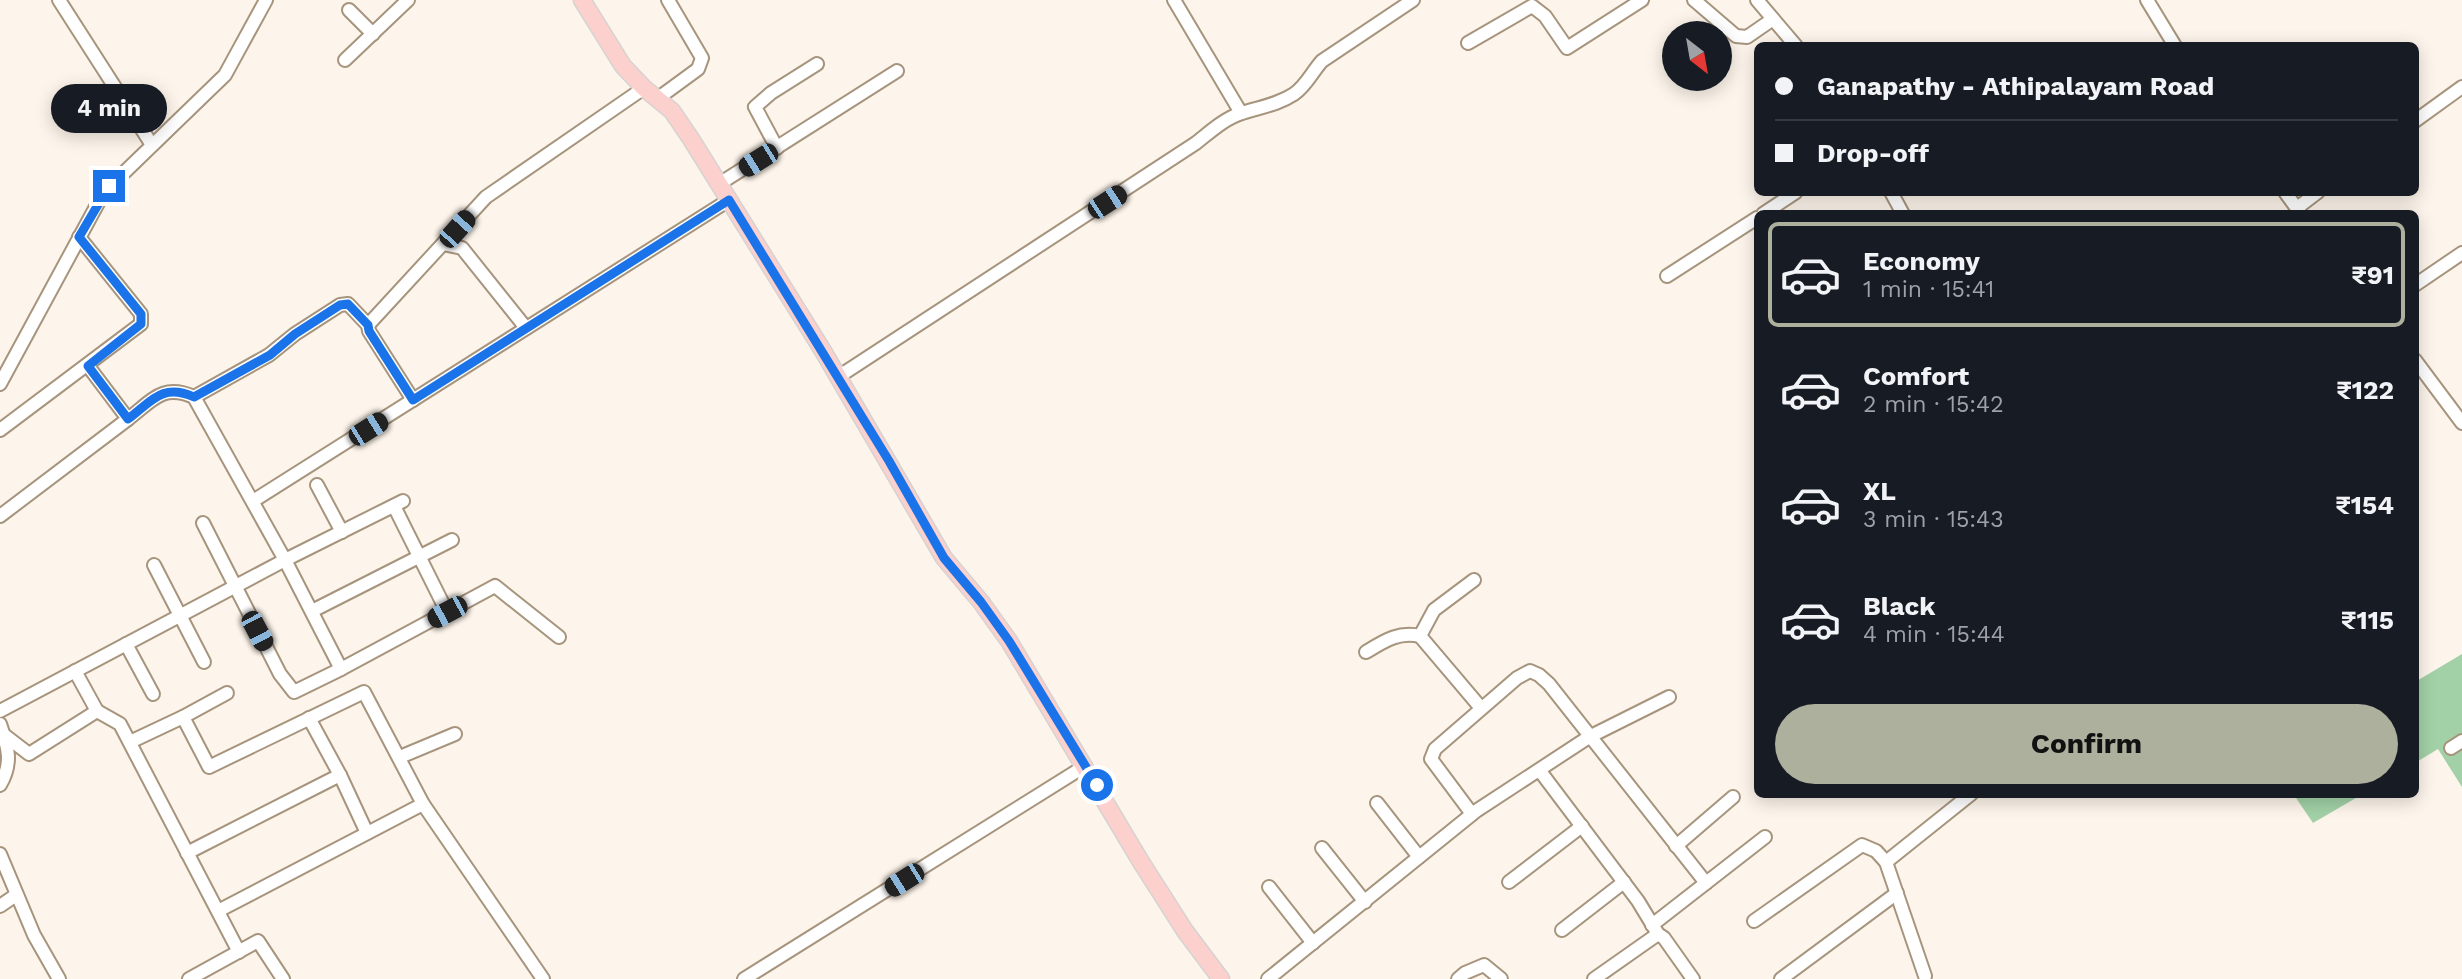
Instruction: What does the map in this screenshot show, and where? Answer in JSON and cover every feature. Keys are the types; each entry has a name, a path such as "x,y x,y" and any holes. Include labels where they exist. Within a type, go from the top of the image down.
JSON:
{"main road":[{"path":"582,0 623,66 672,111 838,377 944,558 1009,641 1163,896 1221,979"}],"street":[{"path":"59,0 152,145"},
{"path":"0,384 104,192 225,75 265,0"},
{"path":"345,60 408,0"},
{"path":"657,99 698,69 702,58 668,0"},
{"path":"1174,0 1241,113"},
{"path":"838,377 1196,143 1217,126 1241,113 1273,104 1293,94 1304,86 1322,61 1413,0"},
{"path":"1614,0 1622,12"},
{"path":"1468,43 1532,6 1545,16 1567,48 1642,0"},
{"path":"1694,0 1736,36 1747,37 1773,19"},
{"path":"1757,0 1793,42"},
{"path":"2147,0 2173,42"},
{"path":"349,9 373,34"},
{"path":"777,148 755,107 771,93 817,64"},
{"path":"719,184 897,71"},
{"path":"2419,118 2462,87"},
{"path":"368,325 486,197 644,88"},
{"path":"1769,210 1790,196"},
{"path":"2300,210 2314,196"},
{"path":"253,501 729,200"},
{"path":"1667,276 1754,220"},
{"path":"0,430 141,324 141,314 79,237"},
{"path":"443,244 462,248 526,328"},
{"path":"2419,282 2462,253"},
{"path":"194,397 270,355 295,334 340,305 348,304 368,325 369,331 413,400"},
{"path":"2419,365 2462,423"},
{"path":"88,366 128,419"},
{"path":"0,516 165,391 181,391 194,397 253,501 341,669"},
{"path":"317,485 342,532"},
{"path":"0,711 398,504 419,557 447,612"},
{"path":"203,523 280,674 294,692 495,586 559,637"},
{"path":"312,611 452,540"},
{"path":"154,565 204,662"},
{"path":"1420,636 1434,610 1474,580"},
{"path":"1366,652 1393,636 1408,633 1420,636 1481,708"},
{"path":"126,645 153,694"},
{"path":"75,671 97,711 120,724 239,952"},
{"path":"1472,814 1431,759 1435,749 1517,678 1530,671 1549,684 1706,883"},
{"path":"183,717 209,767 364,692 423,804 542,979"},
{"path":"130,742 227,693"},
{"path":"1268,979 1472,814 1589,737 1670,697"},
{"path":"2,729 29,754 97,711"},
{"path":"309,718 367,833"},
{"path":"0,785 9,767 9,753 2,729"},
{"path":"400,757 455,734"},
{"path":"744,979 1086,766"},
{"path":"1540,771 1624,882 1692,979"},
{"path":"187,853 340,775"},
{"path":"1676,846 1734,797"},
{"path":"1886,862 1966,798"},
{"path":"1377,803 1419,857"},
{"path":"218,911 423,804"},
{"path":"1508,882 1582,826"},
{"path":"1594,979 1765,836"},
{"path":"1754,920 1862,845 1876,851 1886,862 1926,976"},
{"path":"1322,848 1365,902"},
{"path":"0,854 34,935 60,979"},
{"path":"1562,930 1624,882"},
{"path":"1269,887 1313,943"},
{"path":"1782,979 1897,893"},
{"path":"0,906 16,895"},
{"path":"189,979 258,942 283,979"},
{"path":"1458,979 1484,965 1501,979"}],"green space":[{"path":"2462,654 2462,787 2438,749 2419,761 2419,680"},
{"path":"2296,798 2356,798 2313,823"}],"route":[{"path":"109,186 79,237 141,314 141,324 88,366 128,419 165,391 181,391 194,397 270,355 295,334 340,305 348,304 368,325 369,331 413,400 729,200 823,351 944,558 1009,641 1097,785"}]}
